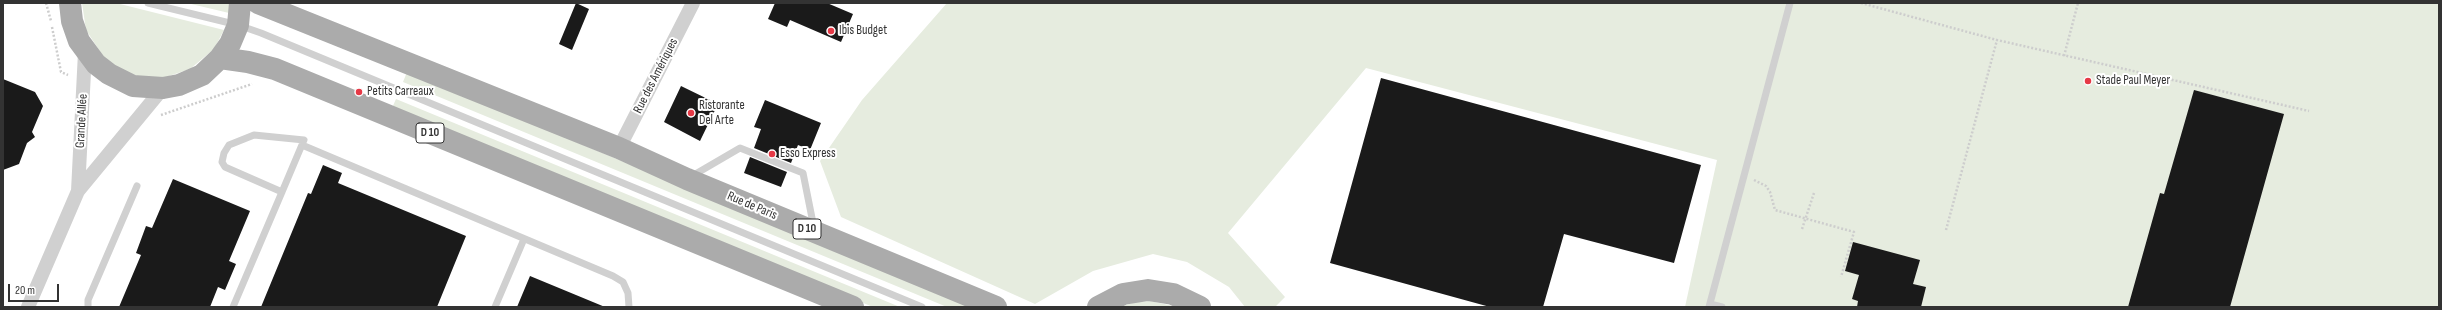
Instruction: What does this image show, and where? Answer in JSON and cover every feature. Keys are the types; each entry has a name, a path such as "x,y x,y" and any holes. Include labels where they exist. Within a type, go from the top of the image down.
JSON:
{"main road":[{"path":"70,3 72,21 85,52 96,64 115,77 134,86 163,88 179,85 202,75 220,58 230,44 238,25 240,3"},
{"name":"D 10","path":"258,3 619,148"},
{"name":"D 10","path":"220,58 248,62 275,69 852,307"},
{"name":"Rue de Paris","path":"619,148 687,179 996,307"},
{"path":"1098,307 1123,294 1148,290 1173,294 1200,307"}],"street":[{"name":"Rue des Amériques","path":"619,148 693,3"},
{"name":"Grande Allée","path":"78,191 85,52"},
{"name":"Grande Allée","path":"28,307 78,191 163,88"}],"lane":[{"path":"148,3 238,25 922,307"},
{"path":"1722,307 1709,305 1790,3"},
{"path":"233,307 282,192 302,145 304,140 254,135 229,145 222,162 225,167 282,192"},
{"path":"302,145 524,238 623,282 628,293 629,307"},
{"path":"687,179 740,148 802,173 815,232"},
{"path":"88,307 88,300 137,186"},
{"path":"495,307 524,238"}],"path":[{"path":"46,3 61,72 75,78"},
{"path":"1861,3 1997,40 2309,111"},
{"path":"2064,56 2078,3"},
{"path":"1946,230 1997,40"},
{"path":"158,114 163,116 254,83"},
{"path":"1761,182 1770,192 1774,210 1854,232 1841,278"},
{"path":"1802,229 1814,193"}],"shaded area":[{"path":"82,3 116,3 224,30 214,49 190,69 163,78 137,76 121,69 105,59 86,30"},
{"path":"187,3 229,3 229,13"},
{"path":"947,3 2439,3 2439,307 1685,307 1717,160 1366,68 1228,233 1285,297 1275,307 1245,307 1229,287 1187,262 1153,254 1093,271 1035,304 841,217 820,161 862,100"},
{"path":"407,72 974,307 947,307 403,82"},
{"path":"396,99 900,307 873,307 392,108"},
{"path":"1150,301 1178,307 1119,307 1136,302"}],"building":[{"path":"576,3 589,9 572,50 559,44"},
{"name":"Ibis Budget","path":"775,3 827,3 853,14 841,42 790,20 787,27 768,19"},
{"path":"1381,78 1701,165 1674,263 1564,234 1543,307 1490,307 1330,263"},
{"path":"3,79 35,92 43,106 32,132 35,137 27,143 19,164 3,170"},
{"name":"Ristorante Del Arte","path":"681,86 718,104 700,141 664,122"},
{"path":"2194,90 2284,114 2230,307 2128,307 2160,193 2164,194"},
{"path":"765,100 821,123 810,150 798,145 791,163 754,148 761,129 754,127"},
{"path":"750,157 787,172 781,187 744,173"},
{"path":"323,165 342,173 338,183 466,236 437,307 261,307 308,193 311,194"},
{"path":"173,179 250,211 229,261 236,264 225,290 218,287 210,307 119,307 141,255 136,253 146,226 152,228"},
{"path":"1853,242 1920,260 1913,284 1926,287 1921,307 1857,307 1858,301 1852,299 1859,275 1845,271"},
{"path":"530,276 605,307 517,307"}],"place":[{"name":"Ibis Budget","path":"831,31"},
{"name":"Stade Paul Meyer","path":"2088,81"},
{"name":"Petits Carreaux","path":"359,92"},
{"name":"Ristorante Del Arte","path":"691,113"},
{"name":"Esso Express","path":"772,154"}]}
